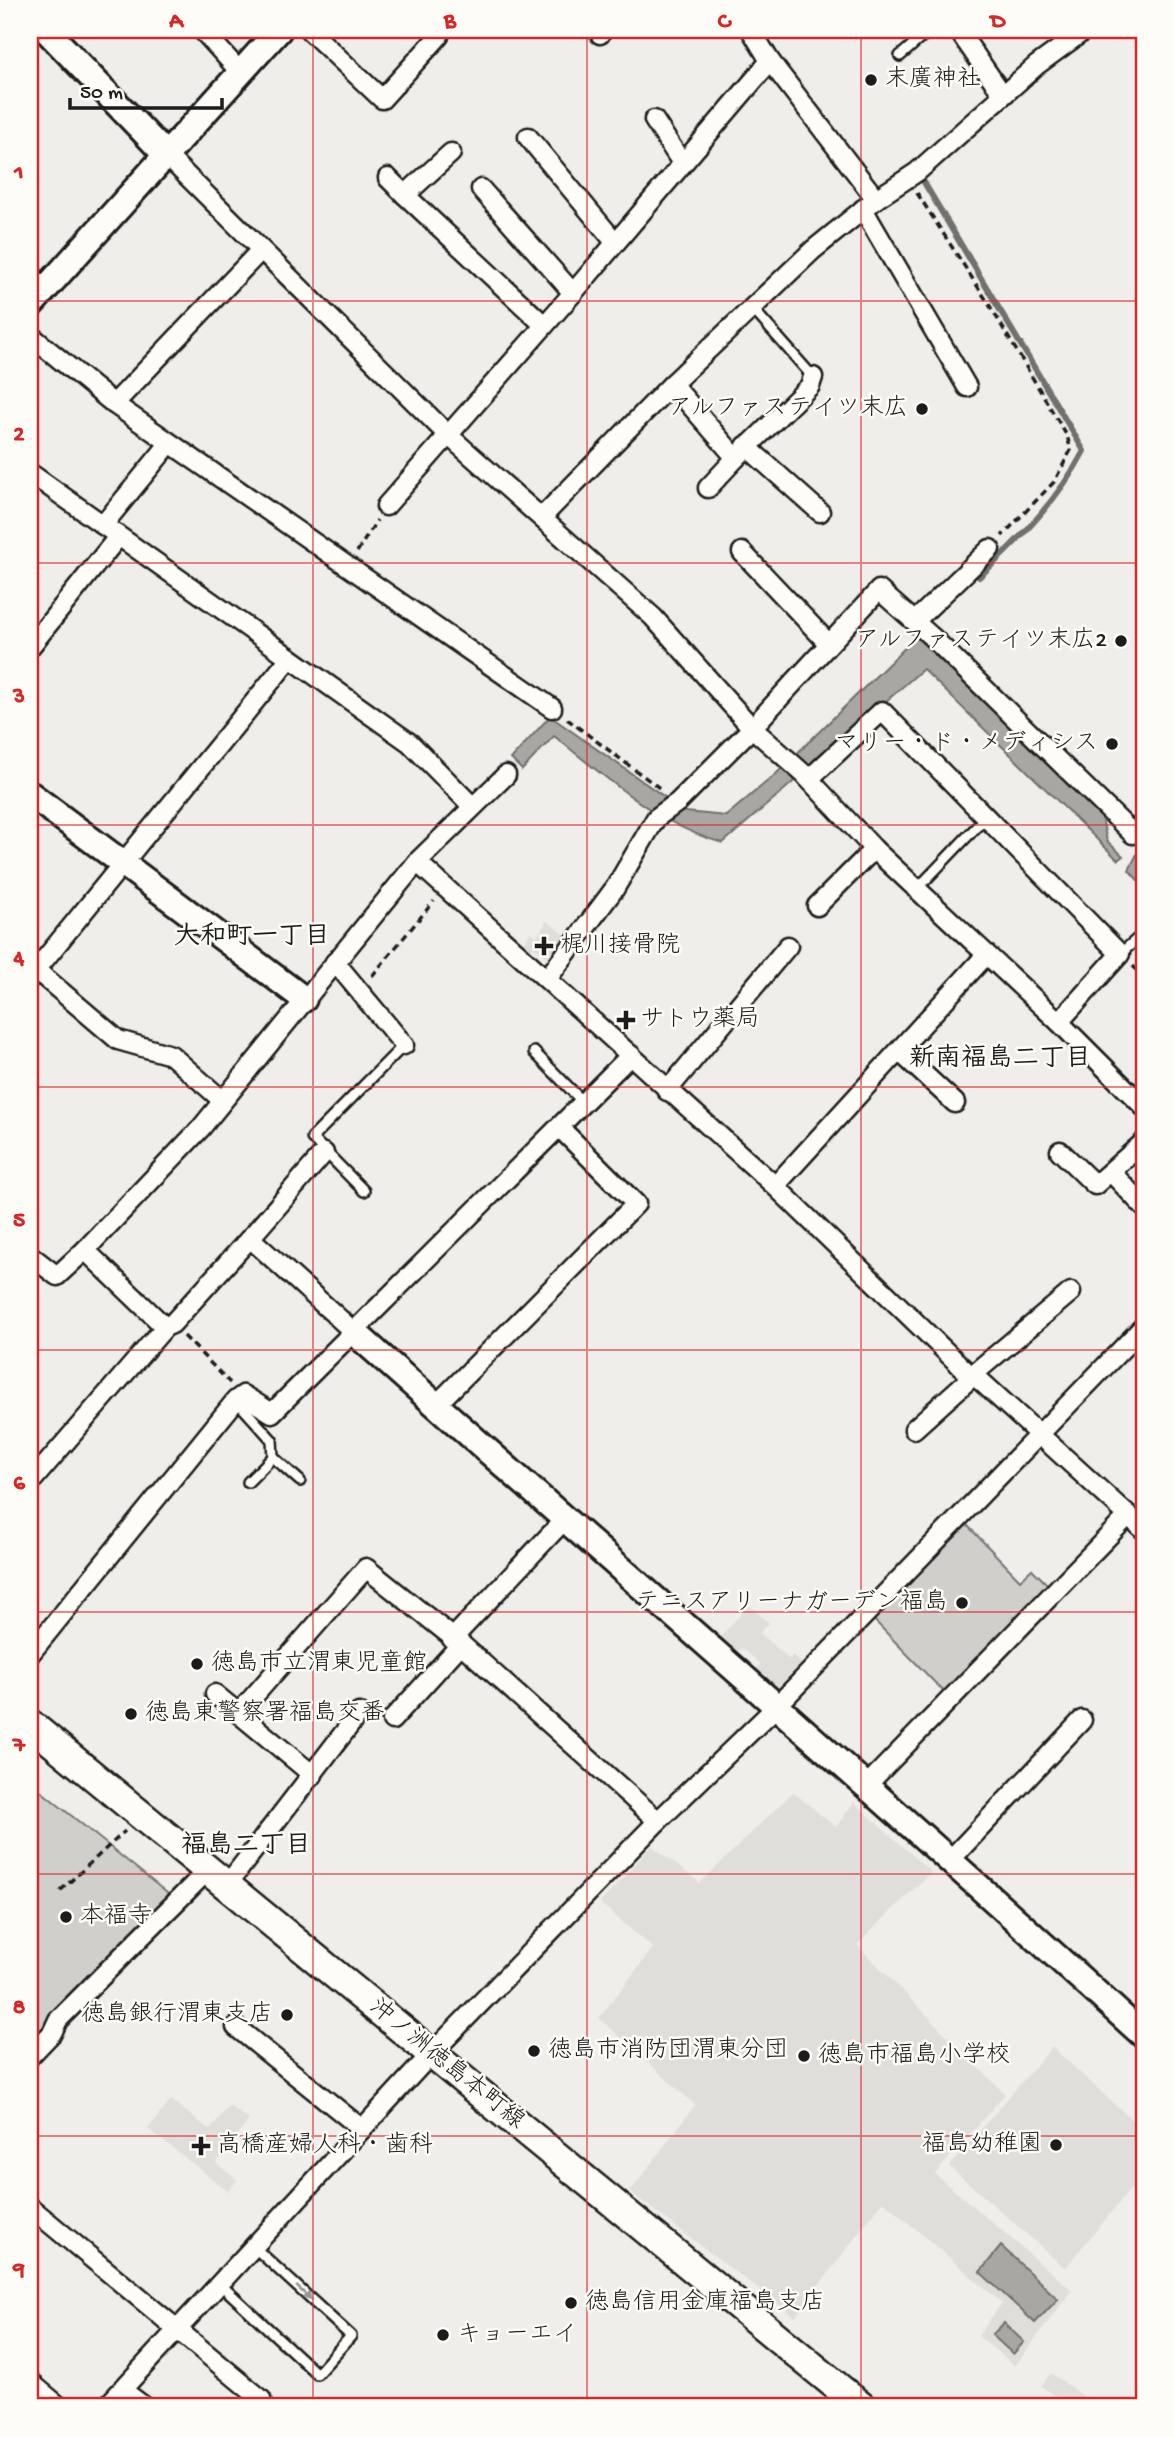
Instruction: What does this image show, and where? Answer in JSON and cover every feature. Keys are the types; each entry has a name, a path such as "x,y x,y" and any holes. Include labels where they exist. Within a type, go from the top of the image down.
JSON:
{"main road":[{"name":"沖ノ洲徳島本町線","path":"30,1724 862,2407"}],"street":[{"path":"46,30 260,251 448,435 653,617 752,728 806,776 874,849 1059,1022 1144,1107"},
{"path":"202,30 241,73"},
{"path":"36,300 279,30"},
{"path":"309,30 382,99 439,36"},
{"path":"958,30 1003,95"},
{"path":"542,517 672,384 813,250 869,204 907,180 1003,95 1085,30"},
{"path":"754,31 770,61 869,204 967,387"},
{"path":"386,506 573,293 770,61"},
{"path":"654,120 682,163"},
{"path":"528,137 615,242"},
{"path":"405,195 451,153"},
{"path":"388,178 544,325"},
{"path":"481,189 573,293"},
{"path":"114,404 260,251"},
{"path":"30,271 36,300"},
{"path":"30,335 114,404 169,444 552,708"},
{"path":"708,488 741,452 810,386 813,377"},
{"path":"672,384 741,452 820,512"},
{"path":"103,525 169,444"},
{"path":"30,474 410,743 472,806"},
{"path":"30,647 118,537"},
{"path":"915,621 990,549"},
{"path":"741,552 828,643"},
{"path":"547,979 615,888 659,816 678,802 752,728 879,590 915,621 1133,834 1144,821"},
{"path":"222,1100 171,1055 118,1040 33,974 290,658"},
{"path":"806,776 882,711 1120,954 1059,1022"},
{"path":"30,1255 57,1276 85,1250 201,1128 417,862 506,775"},
{"path":"30,793 304,999"},
{"path":"817,906 874,849"},
{"path":"417,862 447,886 667,1091 775,1186 973,1376 1144,1530"},
{"path":"667,1091 788,946"},
{"path":"775,1186 986,955"},
{"path":"335,962 404,1045"},
{"path":"899,1051 955,1103"},
{"path":"30,1654 239,1397 272,1413 631,1055"},
{"path":"436,1405 636,1203 559,1128"},
{"path":"1060,1150 1096,1185 1144,1142"},
{"path":"30,1483 324,1153"},
{"path":"1112,1173 1144,1207"},
{"path":"250,1238 566,1518 775,1708 951,1859 1144,2036"},
{"path":"85,1250 169,1326"},
{"path":"914,1429 1071,1292"},
{"path":"106,2407 432,2053 658,1821 775,1708 1144,1326"},
{"path":"867,1785 1129,1515"},
{"path":"392,1720 457,1641 566,1518"},
{"path":"239,1713 366,1569 457,1641 658,1821"},
{"path":"215,1694 313,1774"},
{"path":"30,2056 52,2033 58,2020 217,1877 313,1774 359,1713"},
{"path":"951,1859 1082,1720"},
{"path":"236,2027 362,2129"},
{"path":"30,2207 261,2399 254,2407"},
{"path":"30,2382 60,2407"},
{"path":"122,2390 145,2407"}],"lane":[{"path":"900,56 930,30"},
{"path":"751,309 813,377"},
{"path":"916,889 986,817"},
{"path":"1120,954 1144,933"},
{"path":"364,1191 312,1138 404,1045"},
{"path":"534,1052 584,1102"},
{"path":"239,1397 272,1440 273,1457 300,1481"},
{"path":"248,1482 273,1457"},
{"path":"220,2284 317,2374 351,2336 254,2247"}],"path":[{"path":"907,180 987,301 1067,436 1072,450 1055,482 990,549"},
{"path":"348,567 386,506"},
{"path":"552,708 678,802"},
{"path":"360,989 447,886"},
{"path":"169,1326 239,1397"},
{"path":"60,1891 142,1816"}],"shaded area":[{"path":"916,637 1101,814 1107,841 1123,856 1118,860 923,669 723,843 676,825 654,812 554,736 522,770 511,759 550,716 686,812 726,816 776,774"},
{"path":"1144,840 1144,887 1129,870"},
{"path":"547,921 567,936 551,961 534,947 530,951 522,945 531,932 537,936"},
{"name":"テニスアリーナガーデン福島","path":"967,1525 1020,1580 1032,1569 1052,1589 944,1692 871,1617"},
{"path":"749,1605 769,1623 760,1633 789,1659 793,1655 802,1664 777,1692 754,1671 760,1664 742,1648 736,1653 719,1638"},
{"path":"30,1784 172,1897 30,2046"},
{"name":"徳島市福島小学校","path":"793,1792 836,1827 854,1802 931,1872 857,1945 1005,2094 935,2174 1072,2290 1015,2366 978,2336 1002,2303 883,2201 795,2317 630,2192 695,2105 599,2018 653,1948 600,1903 652,1846 700,1883"},
{"name":"福島幼稚園","path":"1052,2047 1144,2131 1144,2173 1065,2268 949,2166"},
{"path":"171,2100 210,2130 229,2105 249,2120 216,2163 237,2180 228,2191 148,2129"},
{"path":"1001,2246 1058,2299 1035,2323 980,2272"},
{"path":"1004,2323 1024,2342 1013,2354 992,2335"},
{"path":"1051,2373 1087,2399 1081,2407 1060,2407 1063,2402 1041,2386"}],"waterway":[{"path":"919,174 1084,451 1063,486 1037,518 979,577"}],"place":[{"name":"末廣神社","path":"871,80"},
{"name":"アルファステイツ末広","path":"922,409"},
{"name":"アルファステイツ末広2","path":"1121,641"},
{"name":"マリー・ド・メディシス","path":"1112,744"},
{"name":"梶川接骨院","path":"544,946"},
{"name":"サトウ薬局","path":"626,1020"},
{"name":"テニスアリーナガーデン福島","path":"962,1603"},
{"name":"徳島市立渭東児童館","path":"197,1664"},
{"name":"徳島東警察署福島交番","path":"131,1714"},
{"name":"本福寺","path":"66,1917"},
{"name":"徳島銀行渭東支店","path":"287,2015"},
{"name":"徳島市消防団渭東分団","path":"534,2051"},
{"name":"徳島市福島小学校","path":"804,2056"},
{"name":"福島幼稚園","path":"1056,2145"},
{"name":"高橋産婦人科・歯科","path":"201,2146"},
{"name":"徳島信用金庫福島支店","path":"571,2303"},
{"name":"キョーエイ","path":"443,2335"}],"district":[{"name":"大和町一丁目","path":"252,938"},
{"name":"新南福島二丁目","path":"1000,1060"},
{"name":"福島二丁目","path":"246,1847"}]}
